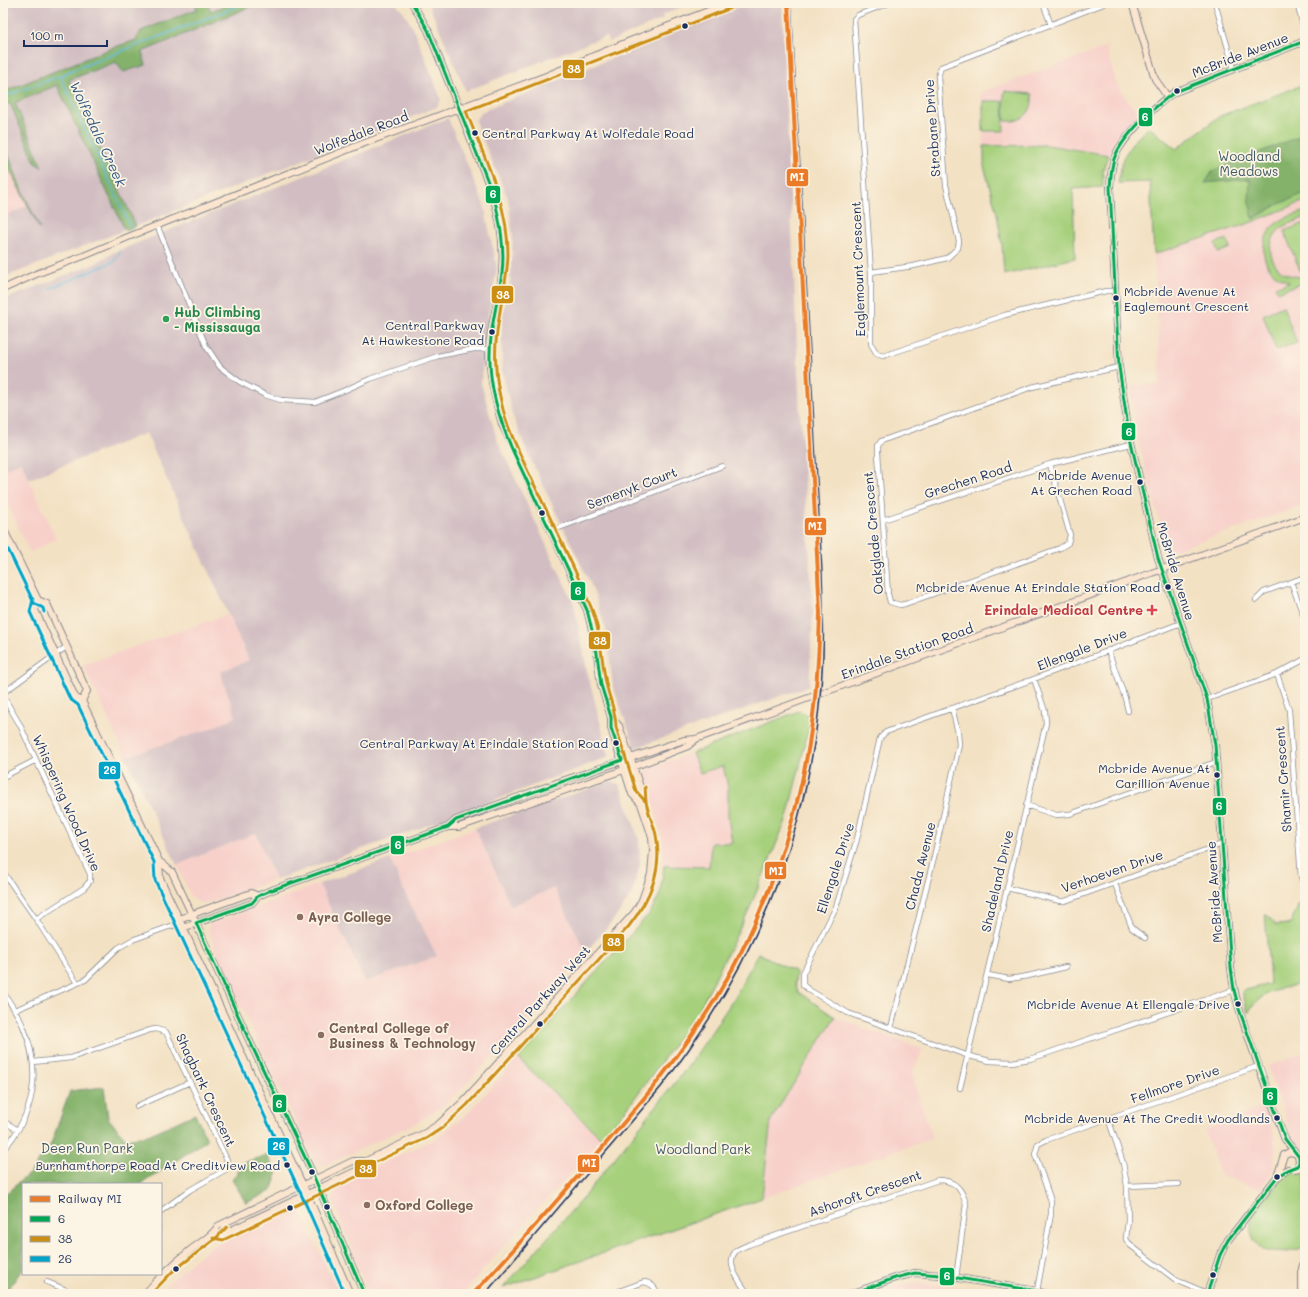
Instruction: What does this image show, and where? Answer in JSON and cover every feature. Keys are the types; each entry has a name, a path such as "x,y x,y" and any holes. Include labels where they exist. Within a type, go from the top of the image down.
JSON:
{"street":[{"name":"Central Parkway West","path":"412,3 428,30 494,197 502,238 502,271 491,328 489,349 490,372 494,398 502,424 587,610 595,640 601,685 611,717 611,728 632,794 641,804"},
{"name":"Wolfedale Road","path":"3,289 157,225 362,144 546,76 630,41 729,3"},
{"name":"Eaglemount Crescent","path":"888,3 858,15 854,20 871,272 871,344 877,354 883,356 1005,314 1116,290"},
{"path":"1043,3 1051,25"},
{"name":"Strabane Drive","path":"871,272 914,266 947,258 958,248 960,241 946,185 938,77 941,67 1106,3"},
{"path":"1132,3 1155,79 1167,96"},
{"path":"1215,3 1234,69"},
{"path":"1297,3 1305,33"},
{"name":"McBride Avenue","path":"1295,1153 1285,1139 1239,1010 1234,990 1213,729 1207,699 1162,569 1131,444 1119,367 1110,187 1111,171 1114,160 1123,144 1143,120 1167,96 1305,41"},
{"path":"157,225 206,346 220,367 240,382 265,395 281,400 315,402 370,379 438,356 474,349 489,349"},
{"name":"Oakglade Crescent","path":"1050,464 1070,535 1068,543 1060,548 900,605 890,602 888,594 878,452 878,446 881,441 1032,387 1119,367"},
{"name":"Grechen Road","path":"883,520 1050,464 1131,444"},
{"name":"Semenyk Court","path":"551,531 722,466"},
{"name":"Erindale Station Road","path":"448,827 456,820 622,760 684,740 696,739 1305,517"},
{"path":"3,528 38,600 46,604 87,691 82,701"},
{"path":"1256,600 1264,592 1305,577"},
{"path":"1291,582 1305,620"},
{"path":"38,600 35,610 75,696 82,701 159,861 160,878 303,1185 350,1294"},
{"name":"Ellengale Drive","path":"1180,623 1034,679 886,732 880,738 857,839 836,907 803,973 803,984 809,990 848,1013 968,1056 990,1061 1012,1062 1030,1059 1234,990"},
{"path":"3,693 66,647"},
{"path":"1108,650 1128,711"},
{"path":"1207,699 1277,674 1305,659"},
{"name":"Shamir Crescent","path":"1277,674 1289,710 1301,877 1305,883"},
{"name":"Shadeland Drive","path":"960,1088 988,975 1046,723 1045,712 1034,679"},
{"name":"Whispering Wood Drive","path":"3,696 15,714 90,874 90,881 84,888 36,919"},
{"name":"Chada Avenue","path":"891,1028 934,857 959,745 958,733 952,708"},
{"name":"Central Parkway West","path":"162,1272 214,1233 218,1226 353,1162 366,1161 425,1133 451,1114 634,912 642,900 647,888 653,862 652,837 641,804 641,790 619,726 611,717"},
{"name":"Erindale Station Road","path":"183,928 252,902 258,896 448,827 459,827 633,767 688,746 696,739"},
{"path":"3,776 36,760"},
{"path":"1026,805 1056,815 1070,814 1216,762"},
{"name":"Verhoeven Drive","path":"1007,888 1065,901 1222,844"},
{"path":"159,861 172,872 192,914 319,1188 364,1294"},
{"path":"3,872 36,919 77,983"},
{"path":"1115,884 1132,928 1145,938"},
{"name":"Erindale Station Road","path":"174,925 179,919 251,893 258,896"},
{"path":"15,1010 85,980 118,948 132,940 174,925 183,928"},
{"path":"988,975 1010,979 1066,967"},
{"path":"3,992 15,1010 23,1026 33,1062 34,1079 27,1114 18,1130 3,1150"},
{"name":"Shagbark Crescent","path":"33,1062 71,1058 150,1030 156,1029 166,1032 227,1160 226,1168 221,1174 190,1190 162,1210"},
{"name":"Fellmore Drive","path":"1037,1292 1051,1214 1050,1201 1035,1154 1038,1144 1108,1118 1259,1066"},
{"path":"137,1106 190,1082"},
{"path":"1108,1118 1124,1163 1127,1186 1128,1219 1126,1239 1130,1245 1176,1280 1207,1293 1220,1255 1228,1240 1277,1177 1288,1169 1305,1165"},
{"path":"3,1121 18,1130"},
{"name":"McBride Avenue","path":"1284,1155 1285,1139"},
{"path":"1277,1177 1284,1155 1289,1152 1295,1153 1299,1160 1305,1165"},
{"path":"1296,1168 1299,1160"},
{"name":"Central Parkway West","path":"214,1233 221,1235 358,1170 366,1161"},
{"path":"1282,1163 1288,1169"},
{"name":"Ashcroft Crescent","path":"748,1294 732,1267 731,1260 737,1250 938,1180 944,1180 956,1185 963,1193 966,1204 956,1278"},
{"path":"1127,1186 1179,1184"},
{"path":"1302,1294 1302,1268 1305,1260"},
{"path":"851,1294 915,1273 940,1275 1045,1294"},
{"name":"Central Parkway West","path":"145,1294 160,1275"},
{"path":"47,1282 76,1294"},
{"path":"611,1294 644,1282 649,1282 658,1294"}],"shaded area":[{"path":"3,3 195,3 197,9 141,31 137,40 112,48 3,92"},
{"path":"207,3 232,3 211,11"},
{"path":"259,3 395,3 403,11 414,30 441,99 437,107 136,226 68,79 116,62 146,65 142,52"},
{"path":"428,3 692,3 662,15 663,19 609,42 606,36 466,91"},
{"path":"746,3 782,3 800,414 813,610 809,686 635,748 613,686 607,632 592,587 528,454 512,414 502,368 502,315 510,288 513,236 508,198 476,124 476,119 481,112"},
{"path":"1106,47 1116,83 1124,96 1139,114 1116,140 1108,155 1047,145 984,146 981,92"},
{"path":"57,85 125,230 5,277 3,271 3,220 9,218 7,215 28,206 39,228 3,141 3,106 10,103 36,164 42,167 15,103"},
{"path":"448,118 484,205 497,268 485,332 481,383 497,440 574,604 587,671 608,757 407,833 275,880 256,833 177,865 126,757 212,728 236,717 220,672 249,660 146,433 29,479 21,462 3,470 3,300 94,264 115,252"},
{"path":"3,157 28,206 8,215 9,218 3,220"},
{"path":"1305,201 1305,505 1168,552 1137,437 1130,386 1160,384 1154,254 1247,224"},
{"path":"21,462 56,539 30,552 3,494 3,470"},
{"path":"228,614 249,660 220,672 237,717 213,728 126,757 83,665"},
{"path":"692,753 701,773 723,766 728,787 728,817 732,843 710,847 709,867 664,866 662,837 653,802 642,775 647,768"},
{"path":"611,781 620,785 639,840 640,865 632,894 615,918 586,952 554,888 511,906 475,828"},
{"path":"475,828 511,906 554,888 586,952 479,1071 444,1105 422,1120 324,1166 316,1164 223,968 209,931 209,925 319,884 365,982 437,956 403,889 390,859"},
{"path":"256,833 275,880 210,902 201,903 191,897 177,865"},
{"path":"390,859 403,889 437,956 365,982 319,884"},
{"path":"835,1017 923,1049 912,1074 932,1138 762,1198 771,1120"},
{"path":"1305,1052 1305,1154 1296,1144 1292,1136 1268,1066"},
{"path":"518,1058 602,1139 493,1258 463,1294 369,1294 350,1242 333,1202 336,1186 436,1139 466,1115"},
{"path":"1265,1107 1273,1131 1276,1152 1272,1173 1260,1189 1221,1176 1204,1130"},
{"path":"293,1209 300,1211 339,1294 161,1294 165,1287 208,1249"},
{"path":"916,1283 1009,1293 872,1294 893,1287"}],"green space":[{"path":"195,3 207,3 211,11 232,3 259,3 142,52 146,65 123,72 116,62 69,80 136,226 125,230 57,85 15,103 42,167 36,164 10,103 3,106 3,92 112,48 136,40 141,31 197,9"},
{"name":"Woodland Meadows","path":"1305,84 1305,201 1247,224 1154,254 1150,182 1118,183 1123,158 1134,141 1149,127 1176,149 1220,116"},
{"path":"1005,91 1032,94 1029,111 1022,118 1005,121"},
{"path":"983,101 1003,101 1004,131 983,131"},
{"path":"1305,134 1305,193 1279,204 1253,219 1249,201 1250,179 1205,183 1213,171"},
{"path":"3,141 20,185 40,229 3,157"},
{"path":"1047,145 1108,155 1103,170 1103,187 1073,189 1075,258 1004,275 1002,245 997,214 984,166 984,146"},
{"path":"1305,211 1305,218 1287,225 1277,232 1272,240 1271,248 1275,264 1280,270 1287,274 1305,276 1305,282 1278,292 1275,287 1289,282 1275,274 1267,265 1264,252 1265,239 1272,228 1280,221"},
{"path":"1305,223 1305,272 1301,273 1284,231"},
{"path":"1227,239 1230,248 1218,253 1215,243"},
{"path":"1283,306 1297,343 1276,350 1263,315"},
{"path":"799,711 812,716 787,818 748,912 698,1012 628,1107 602,1139 518,1058 650,913 660,894 664,866 709,867 711,843 732,843 728,817 728,787 723,766 700,773 692,753"},
{"path":"1304,893 1305,983 1280,989 1266,995 1253,1005 1248,1013 1242,991 1270,984 1265,913 1276,925 1290,924"},
{"name":"Woodland Park","path":"758,953 796,972 795,983 798,992 835,1017 771,1120 762,1198 503,1288 582,1199 690,1064 735,997"},
{"name":"Deer Run Park","path":"104,1087 108,1118 126,1139 148,1135 195,1114 207,1140 142,1183 22,1183 22,1269 5,1294 3,1294 3,1196 30,1173 51,1144 70,1091"},
{"path":"267,1155 277,1174 271,1191 246,1203 232,1179 238,1173 239,1164"},
{"path":"1305,1170 1305,1246 1287,1252 1269,1251 1261,1248 1255,1242 1251,1234 1253,1214 1271,1192 1290,1173"}],"waterway":[{"name":"Wolfedale Creek","path":"130,226 62,80 63,75 246,3"},
{"path":"3,97 63,75"},
{"name":"Wolfedale Creek","path":"49,289 113,262 120,251"}],"railway":[{"path":"485,1294 661,1087 696,1038 728,988 754,937 777,884 795,830 809,773 818,715 823,655 823,603 791,3"}],"rail line":[{"name":"MI","path":"473,1294 629,1116 662,1076 692,1035 737,961 752,929 779,862 799,792 807,757 814,709 818,668 820,613 788,3"}],"transit line":[{"name":"6","path":"364,1294 311,1170 250,1042 196,923 252,903 258,896 269,891 448,827 456,820 622,760 611,728 611,717 601,685 596,646 587,610 512,449 500,417 494,394 490,372 490,349 492,327 503,263 500,225 494,197 428,30 412,3"},
{"name":"38","path":"645,801 636,791 616,727 614,710 606,683 597,625 591,607 570,559 518,451 504,411 497,380 496,349 497,328 507,269 507,234 504,216 494,180 466,111 731,8"},
{"name":"6","path":"1207,1294 1220,1255 1228,1240 1277,1177 1287,1170 1297,1166 1299,1163 1299,1157 1285,1139 1239,1009 1234,990 1231,968 1215,745 1207,699 1158,558 1129,434 1119,367 1110,187 1113,162 1124,141 1149,113 1175,92 1305,41"},
{"name":"26","path":"3,539 34,603 43,608 44,612"},
{"name":"26","path":"33,599 30,612 70,699 78,705 154,862 155,880 307,1207 345,1294"},
{"name":"38","path":"213,1238 223,1240 360,1175 369,1165 427,1138 442,1128 467,1105 629,926 649,895 656,872 658,848 656,835 646,804 645,787"},
{"name":"38","path":"151,1294 172,1272 215,1239 227,1227"},
{"name":"6","path":"851,1294 895,1278 915,1273 940,1275 1037,1291 1045,1294"}],"place":[{"name":"Central Parkway At Wolfedale Road","path":"475,133"},
{"name":"Mcbride Avenue At Eaglemount Crescent","path":"1116,298"},
{"name":"Hub Climbing - Mississauga","path":"166,319"},
{"name":"Central Parkway At Hawkestone Road","path":"492,332"},
{"name":"Mcbride Avenue At Grechen Road","path":"1140,482"},
{"name":"Mcbride Avenue At Erindale Station Road","path":"1168,587"},
{"name":"Erindale Medical Centre","path":"1152,610"},
{"name":"Central Parkway At Erindale Station Road","path":"616,743"},
{"name":"Mcbride Avenue At Carillion Avenue","path":"1217,775"},
{"name":"Ayra College","path":"300,917"},
{"name":"Mcbride Avenue At Ellengale Drive","path":"1238,1004"},
{"name":"Central College of Business & Technology","path":"321,1035"},
{"name":"Mcbride Avenue At The Credit Woodlands","path":"1277,1118"},
{"name":"Burnhamthorpe Road At Creditview Road","path":"287,1165"},
{"name":"Oxford College","path":"367,1205"}]}
